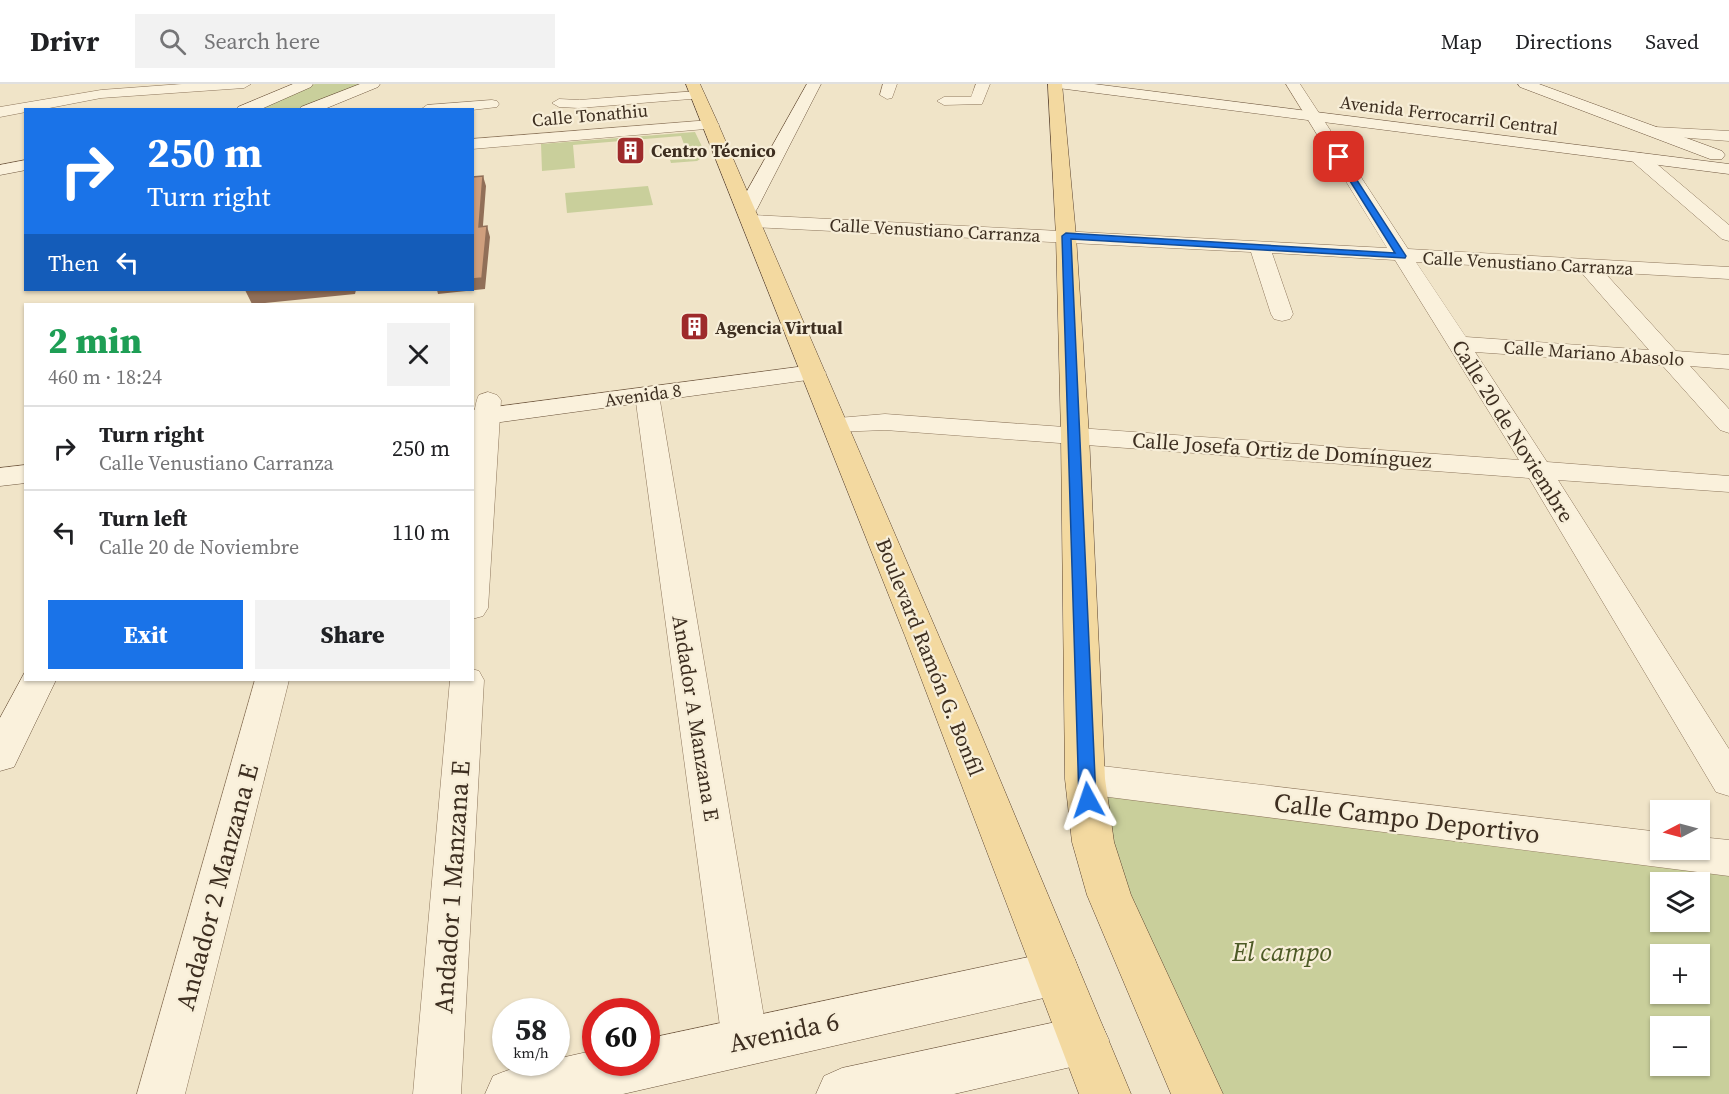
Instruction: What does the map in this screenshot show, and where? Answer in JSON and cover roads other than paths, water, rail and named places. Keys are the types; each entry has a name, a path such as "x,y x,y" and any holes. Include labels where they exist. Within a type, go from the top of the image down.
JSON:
{"main road":[{"path":"1057,84 1075,435 1085,779 1093,842 1109,896 1197,1094"},
{"name":"Boulevard Ramón G. Bonfil","path":"696,89 750,215 1105,1094"}],"street":[{"path":"0,112 101,94 244,84"},
{"path":"249,108 306,84"},
{"path":"312,108 373,84"},
{"path":"750,215 814,84"},
{"path":"944,101 977,101 983,84"},
{"name":"Avenida Ferrocarril Central","path":"1057,84 1729,170"},
{"name":"Calle 20 de Noviembre","path":"1293,84 1537,468 1729,782"},
{"path":"1526,84 1729,159"},
{"path":"559,103 579,104 696,89"},
{"path":"226,105 260,103"},
{"path":"449,108 492,104"},
{"name":"Calle Tonathiu","path":"474,144 711,125"},
{"path":"1655,132 1729,136"},
{"path":"0,163 24,158"},
{"path":"1639,158 1729,235"},
{"path":"0,170 24,165"},
{"name":"Calle Venustiano Carranza","path":"750,215 1260,248 1729,273"},
{"path":"1260,248 1282,314"},
{"path":"1587,266 1729,425"},
{"name":"Calle Mariano Abasolo","path":"1459,344 1729,362"},
{"name":"Avenida 8","path":"480,409 647,395 810,366"},
{"name":"Avenida 8","path":"480,409 810,366"},
{"name":"Andador A Manzana E","path":"647,395 745,1041"},
{"path":"474,558 480,409"},
{"name":"Calle Josefa Ortiz de Domínguez","path":"834,424 885,423 1075,435 1729,484"},
{"path":"0,459 24,456"},
{"path":"0,477 24,474"},
{"path":"0,756 38,681"},
{"name":"Andador 2 Manzana E","path":"161,1094 272,681"},
{"name":"Andador 1 Manzana E","path":"437,1094 467,681"},
{"name":"Calle Campo Deportivo","path":"1085,779 1729,858"},
{"name":"Avenida 6","path":"512,1094 1058,973"},
{"path":"842,1094 1084,1040"}],"place":[{"name":"Centro Técnico","path":"630,150"},
{"name":"Agencia Virtual","path":"694,327"}],"park label":[{"name":"El campo","path":"1282,952"}]}
